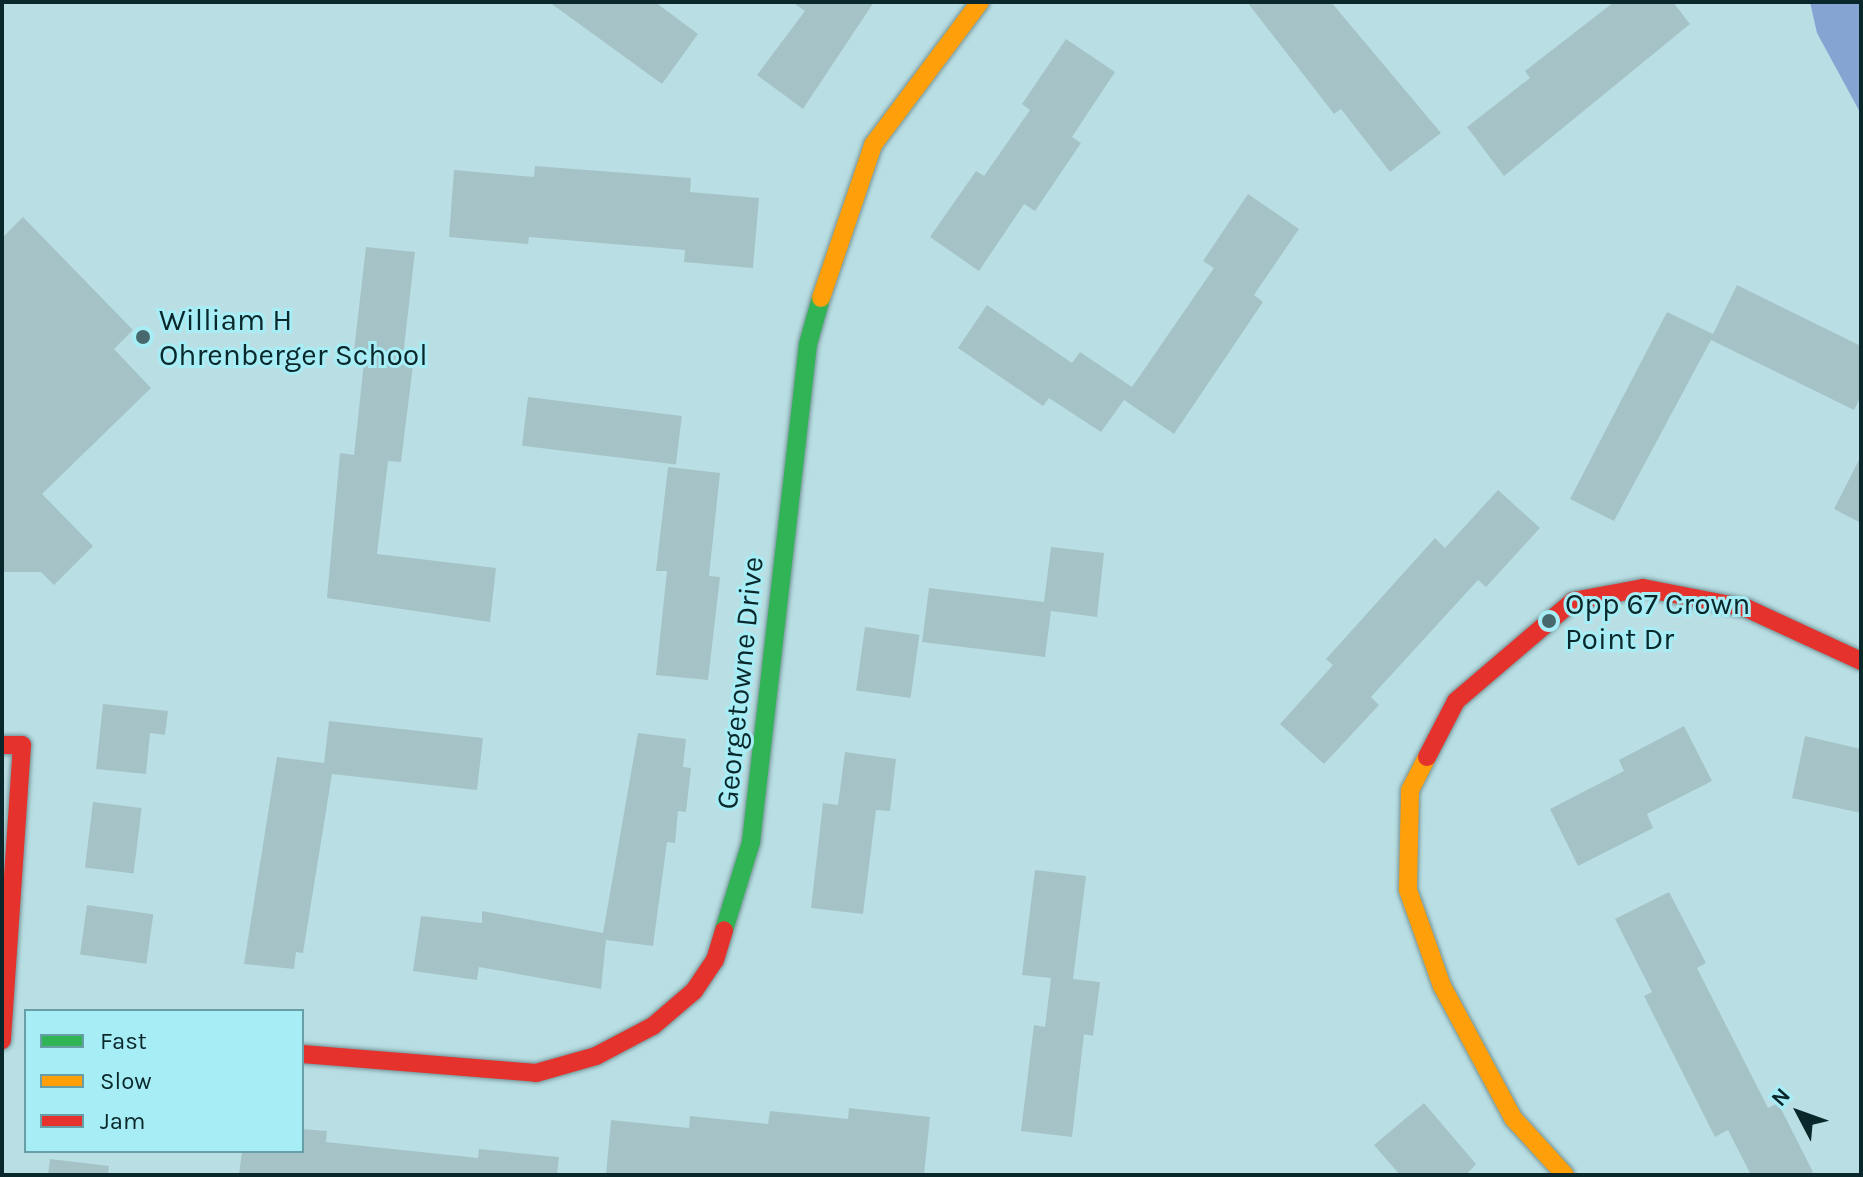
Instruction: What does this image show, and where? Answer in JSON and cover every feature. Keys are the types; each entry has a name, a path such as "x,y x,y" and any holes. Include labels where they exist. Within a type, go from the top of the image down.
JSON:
{"street":[{"name":"Georgetowne Drive","path":"304,1054 536,1073 596,1056 653,1026 694,991 715,960 751,842 808,344 834,248 873,145 980,2"},
{"path":"1565,1175 1513,1118 1442,986 1408,890 1410,791 1456,701 1573,601 1643,588 1746,608 1861,661"},
{"path":"2,745 22,745 2,1040"}],"water":[{"path":"1810,2 1861,2 1861,114 1817,33"}],"building":[{"path":"549,2 655,2 698,34 662,84"},
{"path":"792,2 874,2 803,109 757,75 805,11"},
{"path":"1247,2 1331,2 1441,133 1390,172 1341,109 1334,114"},
{"path":"1614,2 1673,2 1690,24 1504,176 1467,127 1530,78 1525,71"},
{"path":"1066,39 1115,72 1072,137 1081,143 1035,211 1024,204 979,271 930,237 976,171 984,176 1030,110 1022,104"},
{"path":"535,166 691,178 690,192 759,198 753,268 684,262 685,250 529,237 528,244 449,237 454,170 534,177"},
{"path":"1248,194 1299,229 1254,295 1263,302 1174,434 1124,400 1101,432 1049,398 1043,406 958,348 987,305 1072,363 1080,352 1132,387 1214,268 1203,261"},
{"path":"23,217 133,330 114,349 151,388 42,494 93,546 54,585 41,572 2,572 2,238"},
{"path":"366,247 415,252 403,356 414,357 401,462 388,461 377,554 496,568 490,622 327,598 340,453 354,455 365,353 354,351"},
{"path":"1737,285 1861,346 1861,396 1854,410 1711,340 1614,521 1570,499 1667,312 1713,334"},
{"path":"528,397 682,416 676,465 522,446"},
{"path":"1861,456 1861,523 1834,509"},
{"path":"668,467 720,473 709,576 720,577 708,680 656,675 667,571 656,571"},
{"path":"1498,490 1540,528 1486,587 1478,580 1371,697 1379,705 1324,764 1280,724 1333,665 1326,659 1435,538 1445,548"},
{"path":"1051,547 1104,553 1097,617 1051,611 1045,657 922,642 929,588 1044,602"},
{"path":"865,627 919,635 911,698 856,690"},
{"path":"103,704 168,711 165,735 150,733 146,774 96,769"},
{"path":"329,721 483,738 477,790 332,774 303,953 296,952 294,969 244,964 277,757 324,763"},
{"path":"1684,726 1712,781 1647,814 1653,828 1578,866 1550,809 1624,771 1619,760"},
{"path":"638,733 686,739 683,767 691,768 686,812 678,811 675,843 667,842 653,946 606,940 601,989 479,967 477,980 413,971 421,916 482,923 482,911 603,933"},
{"path":"1805,736 1861,749 1861,813 1792,798"},
{"path":"845,752 896,759 890,811 876,810 863,914 811,908 823,803 838,805"},
{"path":"93,802 142,808 134,873 85,868"},
{"path":"1035,870 1086,876 1073,979 1100,982 1093,1036 1084,1034 1072,1137 1021,1131 1034,1025 1045,1027 1051,978 1022,975"},
{"path":"1669,892 1706,963 1697,968 1768,1108 1778,1103 1813,1172 1808,1175 1751,1175 1728,1130 1715,1137 1644,996 1652,992 1615,919"},
{"path":"87,905 153,914 146,964 80,955"},
{"path":"1424,1103 1476,1164 1466,1175 1400,1175 1374,1145"},
{"path":"849,1108 930,1117 924,1175 606,1175 611,1120 689,1128 690,1116 768,1124 770,1111 848,1119"},
{"path":"304,1129 327,1131 326,1142 478,1158 479,1149 559,1157 557,1175 239,1175 242,1153 304,1153"},
{"path":"50,1159 109,1166 108,1175 48,1175"}],"traffic: fast":[{"path":"724,930 751,842 808,344 821,298"}],"traffic: slow":[{"path":"821,298 873,145 980,2"},
{"path":"1427,757 1410,791 1408,890 1442,986 1513,1118 1565,1175"}],"traffic: jam":[{"path":"1427,757 1456,701 1573,601 1643,588 1746,608 1861,661"},
{"path":"2,745 22,745 2,1040"},
{"path":"304,1054 536,1073 596,1056 653,1026 694,991 715,960 724,930"}],"place":[{"name":"William H Ohrenberger School","path":"143,337"},
{"name":"Opp 67 Crown Point Dr","path":"1549,621"}]}
